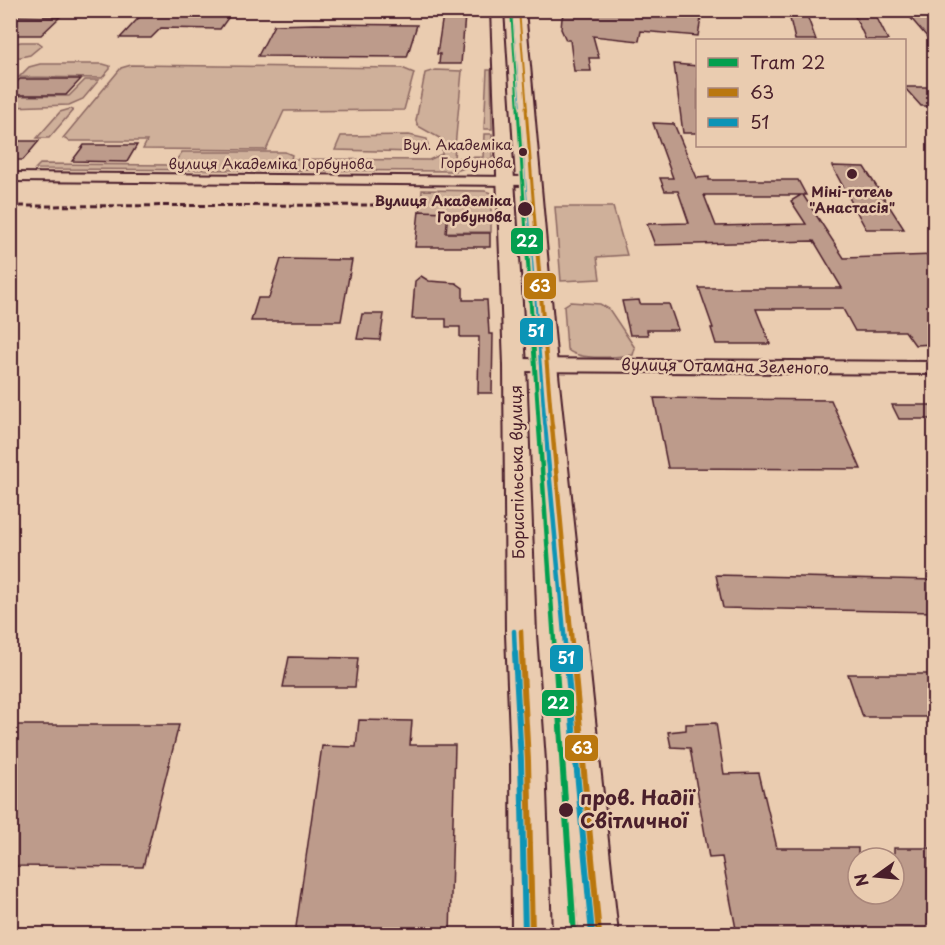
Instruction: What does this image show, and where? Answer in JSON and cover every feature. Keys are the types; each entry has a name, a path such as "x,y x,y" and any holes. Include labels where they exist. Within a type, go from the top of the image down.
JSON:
{"main road":[{"name":"Бориспільська вулиця","path":"497,10 515,365 521,634 528,761 532,934"},
{"name":"Бориспільська вулиця","path":"519,10 546,365 599,934"}],"street":[{"name":"вулиця Академіка Горбунова","path":"10,177 532,181"},
{"name":"вулиця Отамана Зеленого","path":"515,365 934,368"}],"shaded area":[{"path":"38,42 42,45 30,55 11,59 11,44"},
{"path":"40,64 103,64 110,66 110,69 102,78 19,77 29,67"},
{"path":"131,65 402,68 414,73 404,110 284,111 266,150 143,149 147,141 69,141 63,138 121,68"},
{"path":"435,70 462,71 454,158 483,157 484,134 492,134 492,158 456,171 35,169 40,164 173,165 182,152 285,152 292,155 291,159 429,160 442,154 443,140 418,126 416,121 425,73"},
{"path":"487,70 491,70 492,129 484,129"},
{"path":"85,80 99,80 83,99 69,105 11,107 11,96 69,96"},
{"path":"73,110 49,138 37,138 60,112"},
{"path":"409,135 427,139 428,146 417,152 335,150 341,136"},
{"path":"422,190 491,193 491,232 419,232"},
{"path":"555,207 613,207 627,255 597,257 600,279 561,281"},
{"path":"570,302 600,304 609,309 635,348 633,355 588,357 572,353 567,349 564,306"}],"building":[{"path":"146,10 233,11 220,29 161,28 151,38 120,38"},
{"path":"565,10 702,12 698,36 641,31 639,41 593,36 599,58 589,58 591,71 574,71 570,40 566,40 561,29"},
{"path":"788,10 805,10 816,39 795,39"},
{"path":"852,10 873,10 888,39 866,39"},
{"path":"443,15 465,15 461,64 439,64 440,54 437,54"},
{"path":"10,16 60,17 41,35 10,35"},
{"path":"909,16 928,16 934,24 934,45"},
{"path":"274,25 417,25 407,57 258,56"},
{"path":"674,64 696,66 696,133 683,133"},
{"path":"20,79 81,79 66,95 10,95 10,88"},
{"path":"906,87 934,87 934,106 921,106"},
{"path":"653,123 674,124 697,178 798,180 806,195 803,195 844,258 934,255 934,344 915,345 905,331 855,331 843,309 756,309 770,344 716,344 699,288 842,288 814,241 655,245 647,224 689,223 678,191 665,191 660,178 673,178","holes":["704,195 801,195 791,201 806,224 716,226"]},
{"path":"10,141 39,141 23,160 10,160"},
{"path":"84,145 137,145 127,162 72,161"},
{"path":"832,166 864,167 904,229 866,229"},
{"path":"419,211 448,212 446,233 490,233 490,247 415,247"},
{"path":"281,259 352,260 341,321 251,321 258,298 269,298"},
{"path":"421,276 429,281 456,283 463,288 463,300 487,300 489,334 493,334 492,393 478,393 479,337 460,337 460,327 446,327 446,319 412,319 415,281"},
{"path":"639,300 640,304 669,304 678,330 647,330 648,335 630,335 622,301"},
{"path":"362,314 384,314 380,340 357,339"},
{"path":"654,398 831,400 861,469 668,468"},
{"path":"892,405 934,405 934,419 899,419"},
{"path":"716,575 934,580 934,612 723,608"},
{"path":"289,657 358,658 355,687 283,687"},
{"path":"848,674 934,674 934,717 863,717"},
{"path":"359,720 412,721 410,745 455,745 450,934 295,934 322,746 356,747"},
{"path":"716,723 724,774 759,773 777,848 846,848 846,906 906,906 906,848 934,848 934,934 737,934 722,857 709,858 690,748 671,747 668,732 686,730 686,724"},
{"path":"10,725 179,725 143,867 10,866"}],"railway":[{"path":"10,206 408,205"}],"tram line":[{"name":"22","path":"511,10 574,934"}],"transit line":[{"name":"63","path":"519,10 546,365 599,934"},
{"name":"51","path":"512,11 539,366 592,934"},
{"name":"51","path":"514,631 521,761 525,934"},
{"name":"63","path":"521,631 528,761 532,934"}],"place":[{"name":"Вул. Академіка Горбунова","path":"523,152"},
{"name":"Міні-готель \"Анастасія\"","path":"852,174"},
{"name":"Вулиця Академіка Горбунова","path":"525,209"},
{"name":"пров. Надії Світличної","path":"566,810"}]}
